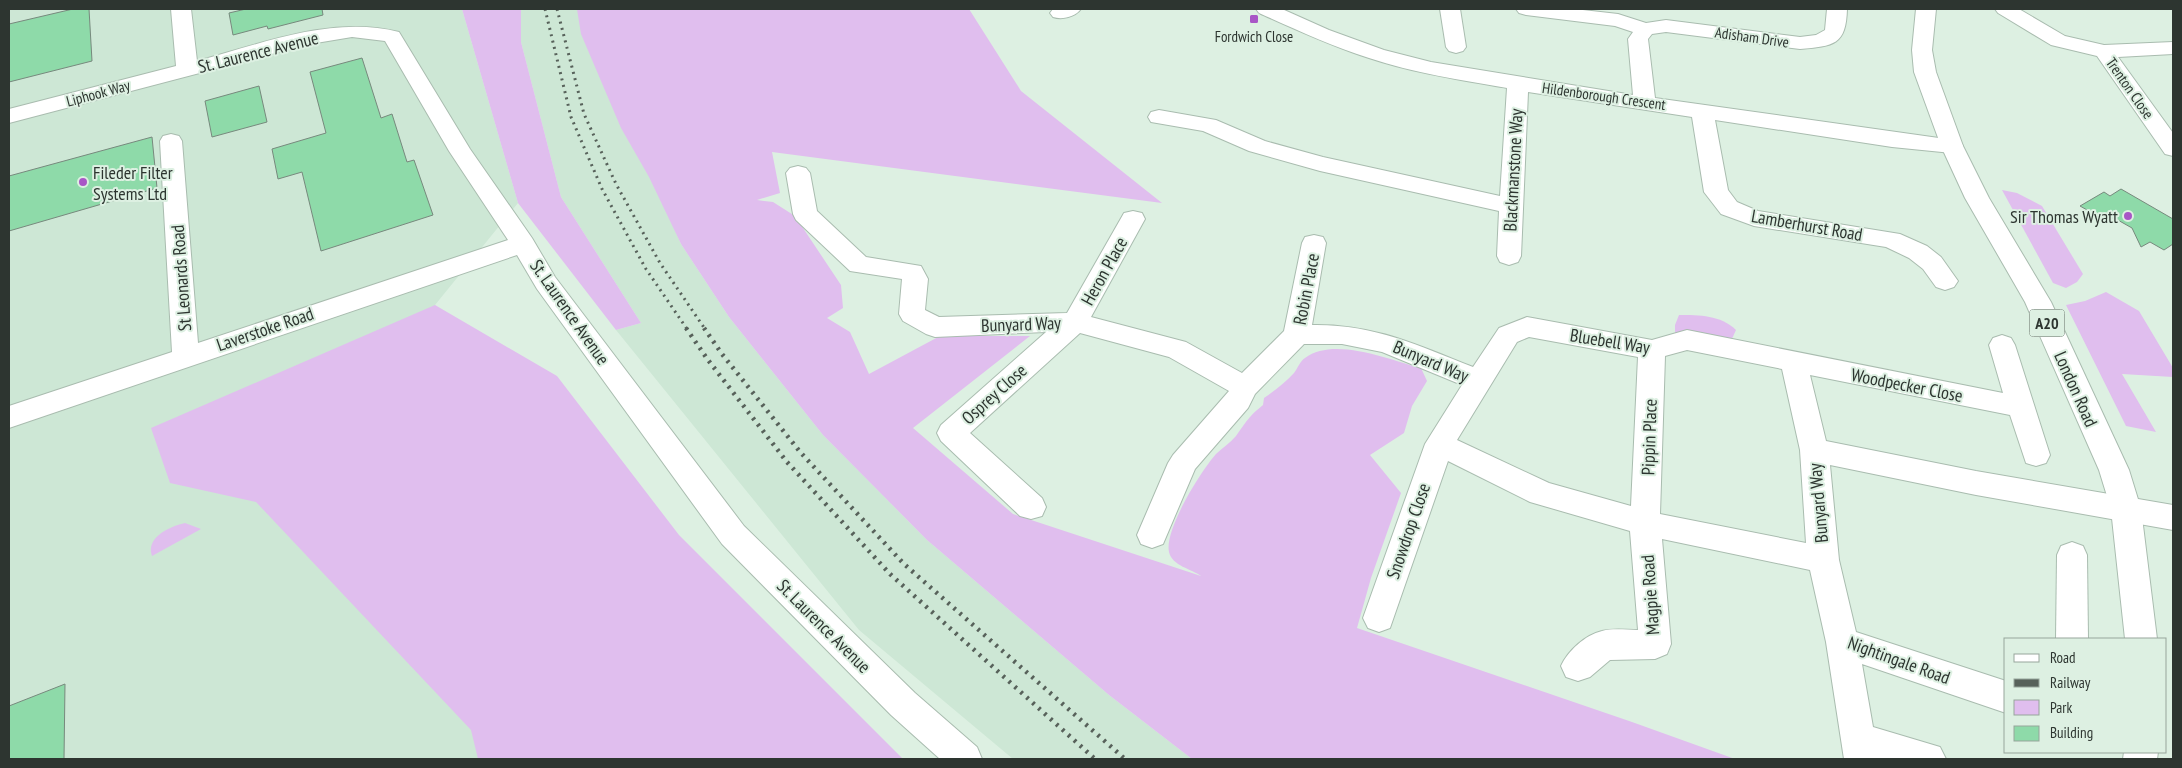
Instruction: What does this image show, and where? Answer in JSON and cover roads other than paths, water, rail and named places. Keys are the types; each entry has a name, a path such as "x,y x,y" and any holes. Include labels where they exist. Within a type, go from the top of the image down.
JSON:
{"street":[{"name":"St. Laurence Avenue","path":"182,9 187,70 309,38 352,30 392,36 460,151 546,283 733,535 903,704 965,759"},
{"name":"Hildenborough Crescent","path":"1266,9 1322,34 1377,54 1438,69 1518,84 1702,110 1892,140 1952,146"},
{"path":"1450,9 1456,47"},
{"name":"Adisham Drive","path":"1526,9 1618,20 1644,29 1666,26 1800,44 1818,42 1830,36 1836,29 1837,9"},
{"name":"London Road","path":"1926,9 1922,50 1925,72 1952,146 1977,198 2038,302 2114,470 2126,509 2141,638"},
{"path":"2005,9 2058,41 2104,51 2173,48"},
{"path":"1644,29 1638,39 1645,102"},
{"name":"Trenton Close","path":"2104,51 2173,149"},
{"name":"Liphook Way","path":"9,116 187,70"},
{"name":"Blackmanstone Way","path":"1510,256 1518,84"},
{"name":"Lamberhurst Road","path":"1702,110 1716,192 1729,208 1754,218 1891,240 1904,244 1932,263 1945,281"},
{"path":"1159,117 1208,125 1257,146 1320,164 1511,206"},
{"name":"St Leonards Road","path":"171,141 186,356"},
{"name":"Bunyard Way","path":"798,173 805,214 859,264 912,272 915,279 912,314 935,327 1075,322 1177,349 1245,387"},
{"name":"Heron Place","path":"1075,322 1133,219"},
{"name":"Robin Place","path":"1297,334 1314,243"},
{"name":"Laverstoke Road","path":"9,417 522,244"},
{"name":"Osprey Close","path":"1031,507 950,433 1075,322"},
{"name":"Bluebell Way","path":"1478,381 1508,335 1527,328 1652,350 1687,340 1794,363"},
{"path":"1152,535 1183,463 1238,400 1245,387 1297,334"},
{"name":"Bunyard Way","path":"1297,334 1342,334 1387,343 1478,381 1439,444 1541,493 1645,523 1823,560 1814,450 1976,483 2173,518"},
{"path":"2002,345 2036,456"},
{"name":"Pippin Place","path":"1645,523 1652,350"},
{"path":"1794,363 1814,450"},
{"name":"Woodpecker Close","path":"1794,363 2021,407"},
{"name":"Snowdrop Close","path":"1378,618 1439,444"},
{"name":"Magpie Road","path":"1578,666 1603,645 1655,644 1645,523"},
{"path":"2072,555 2072,638"},
{"name":"Nightingale Road","path":"1823,560 1842,642 2004,696"},
{"path":"1842,642 1860,749 1928,759"}],"railway":[{"path":"545,9 571,117 602,189 646,269 687,329"},
{"path":"557,9 584,114 616,184 660,263 705,329"},
{"path":"686,328 708,360 787,462 890,574 1095,759"},
{"path":"704,328 722,354 801,453 904,564 1125,759"}],"place":[{"name":"Fordwich Close","path":"1254,19"},
{"name":"Fileder Filter Systems Ltd","path":"83,182"},
{"name":"Sir Thomas Wyatt","path":"2128,216"}]}
